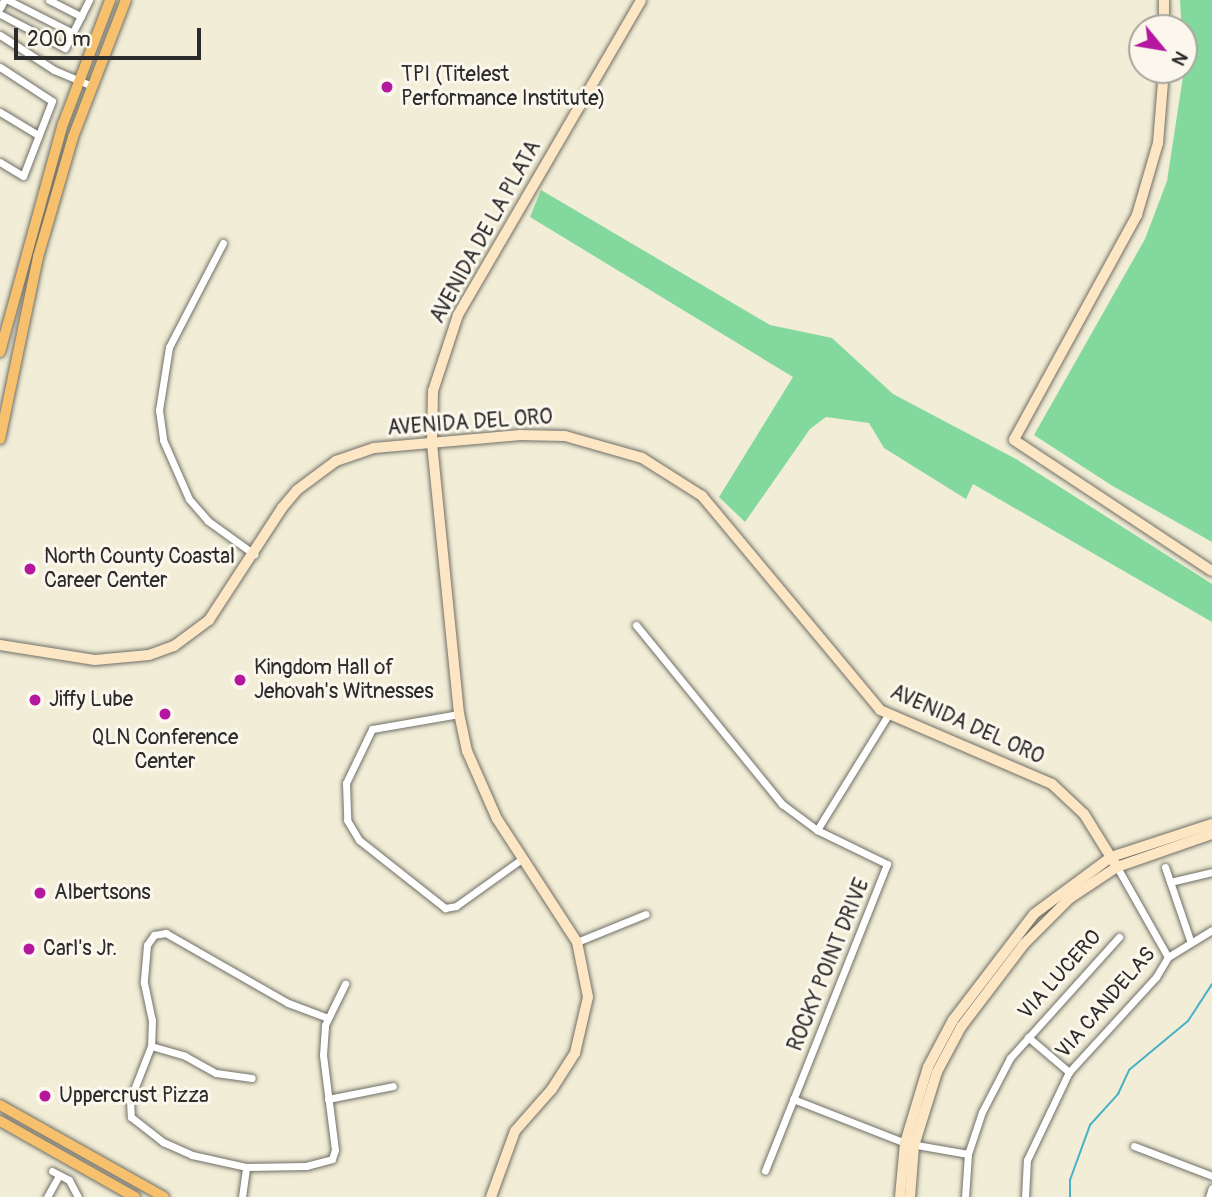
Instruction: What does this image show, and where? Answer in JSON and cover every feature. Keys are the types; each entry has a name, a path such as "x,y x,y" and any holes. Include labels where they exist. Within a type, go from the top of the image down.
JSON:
{"main road":[{"path":"0,352 26,248 79,81 110,0"},
{"path":"0,439 38,257 92,86 125,0"},
{"path":"0,1105 127,1179"},
{"path":"0,1121 16,1122 45,1137 50,1133"},
{"path":"0,1121 135,1197"},
{"path":"52,1151 63,1149 164,1197"}],"street":[{"path":"0,8 6,0 73,33"},
{"path":"49,0 81,16"},
{"path":"0,14 65,48 89,0"},
{"name":"AVENIDA DE LA PLATA","path":"491,1197 515,1131 552,1089 579,1040 588,997 577,942 481,789 459,714 432,443 436,372 458,315 641,0"},
{"path":"0,35 92,86"},
{"path":"0,67 52,101 23,176 0,162"},
{"path":"1163,84 1158,143 1137,215 1014,440 1212,571"},
{"path":"0,112 38,135"},
{"path":"223,243 169,346 159,410 163,440 189,499 208,521 254,554"},
{"name":"AVENIDA DEL ORO","path":"0,645 95,660 149,655 174,646 209,621 297,490 327,466 374,449 565,436 612,447 675,478 725,518 863,693 888,715 1052,785 1084,814 1114,862"},
{"name":"ROCKY POINT DRIVE","path":"636,625 771,792 817,830 881,859 887,871 765,1171"},
{"path":"459,714 372,729 346,783 347,820 359,840 445,908 456,906 523,858"},
{"path":"817,830 888,715"},
{"path":"900,1197 928,1067 953,1020 1034,914 1114,862 1212,824"},
{"path":"1114,862 1212,834"},
{"path":"1114,862 1168,957"},
{"path":"1165,867 1190,940"},
{"path":"1170,882 1212,872"},
{"path":"577,942 646,914"},
{"name":"VIA CANDELAS","path":"1025,1197 1030,1150 1069,1072 1156,977 1168,957 1190,940 1212,930"},
{"path":"328,1018 288,1003 173,937 160,933 147,945 144,983 152,1020 151,1046 131,1100 131,1117 139,1126 192,1155 246,1167 324,1162 335,1150 323,1055 328,1018 345,984"},
{"name":"VIA LUCERO","path":"965,1197 968,1154 982,1112 1010,1058 1119,937"},
{"name":"VIA LUCERO","path":"1028,1037 1069,1072"},
{"path":"151,1046 185,1056 216,1073 251,1078"},
{"path":"328,1098 393,1086"},
{"path":"793,1099 910,1144 968,1154"},
{"path":"910,1144 910,1197"},
{"path":"1134,1146 1212,1176"},
{"path":"242,1197 246,1167"},
{"path":"47,1197 56,1173 77,1194 87,1197"},
{"path":"1209,1197 1212,1188"}],"green space":[{"path":"1180,0 1212,0 1212,542 1111,485 1034,435 1145,239 1167,181 1182,84 1198,84 1198,14 1181,14"},
{"path":"541,190 770,325 832,338 893,394 1016,459 1212,584 1212,622 973,484 966,499 884,448 869,423 826,417 810,429 745,522 719,497 793,377 530,217"}],"waterway":[{"path":"1070,1197 1070,1180 1090,1125 1118,1094 1129,1070 1188,1021 1212,984"}],"place":[{"name":"TPI (Titelest Performance Institute)","path":"387,87"},
{"name":"North County Coastal Career Center","path":"30,569"},
{"name":"Kingdom Hall of Jehovah's Witnesses","path":"240,680"},
{"name":"Jiffy Lube","path":"35,700"},
{"name":"QLN Conference Center","path":"165,714"},
{"name":"Albertsons","path":"40,893"},
{"name":"Carl's Jr.","path":"29,949"},
{"name":"Uppercrust Pizza","path":"45,1096"}]}
